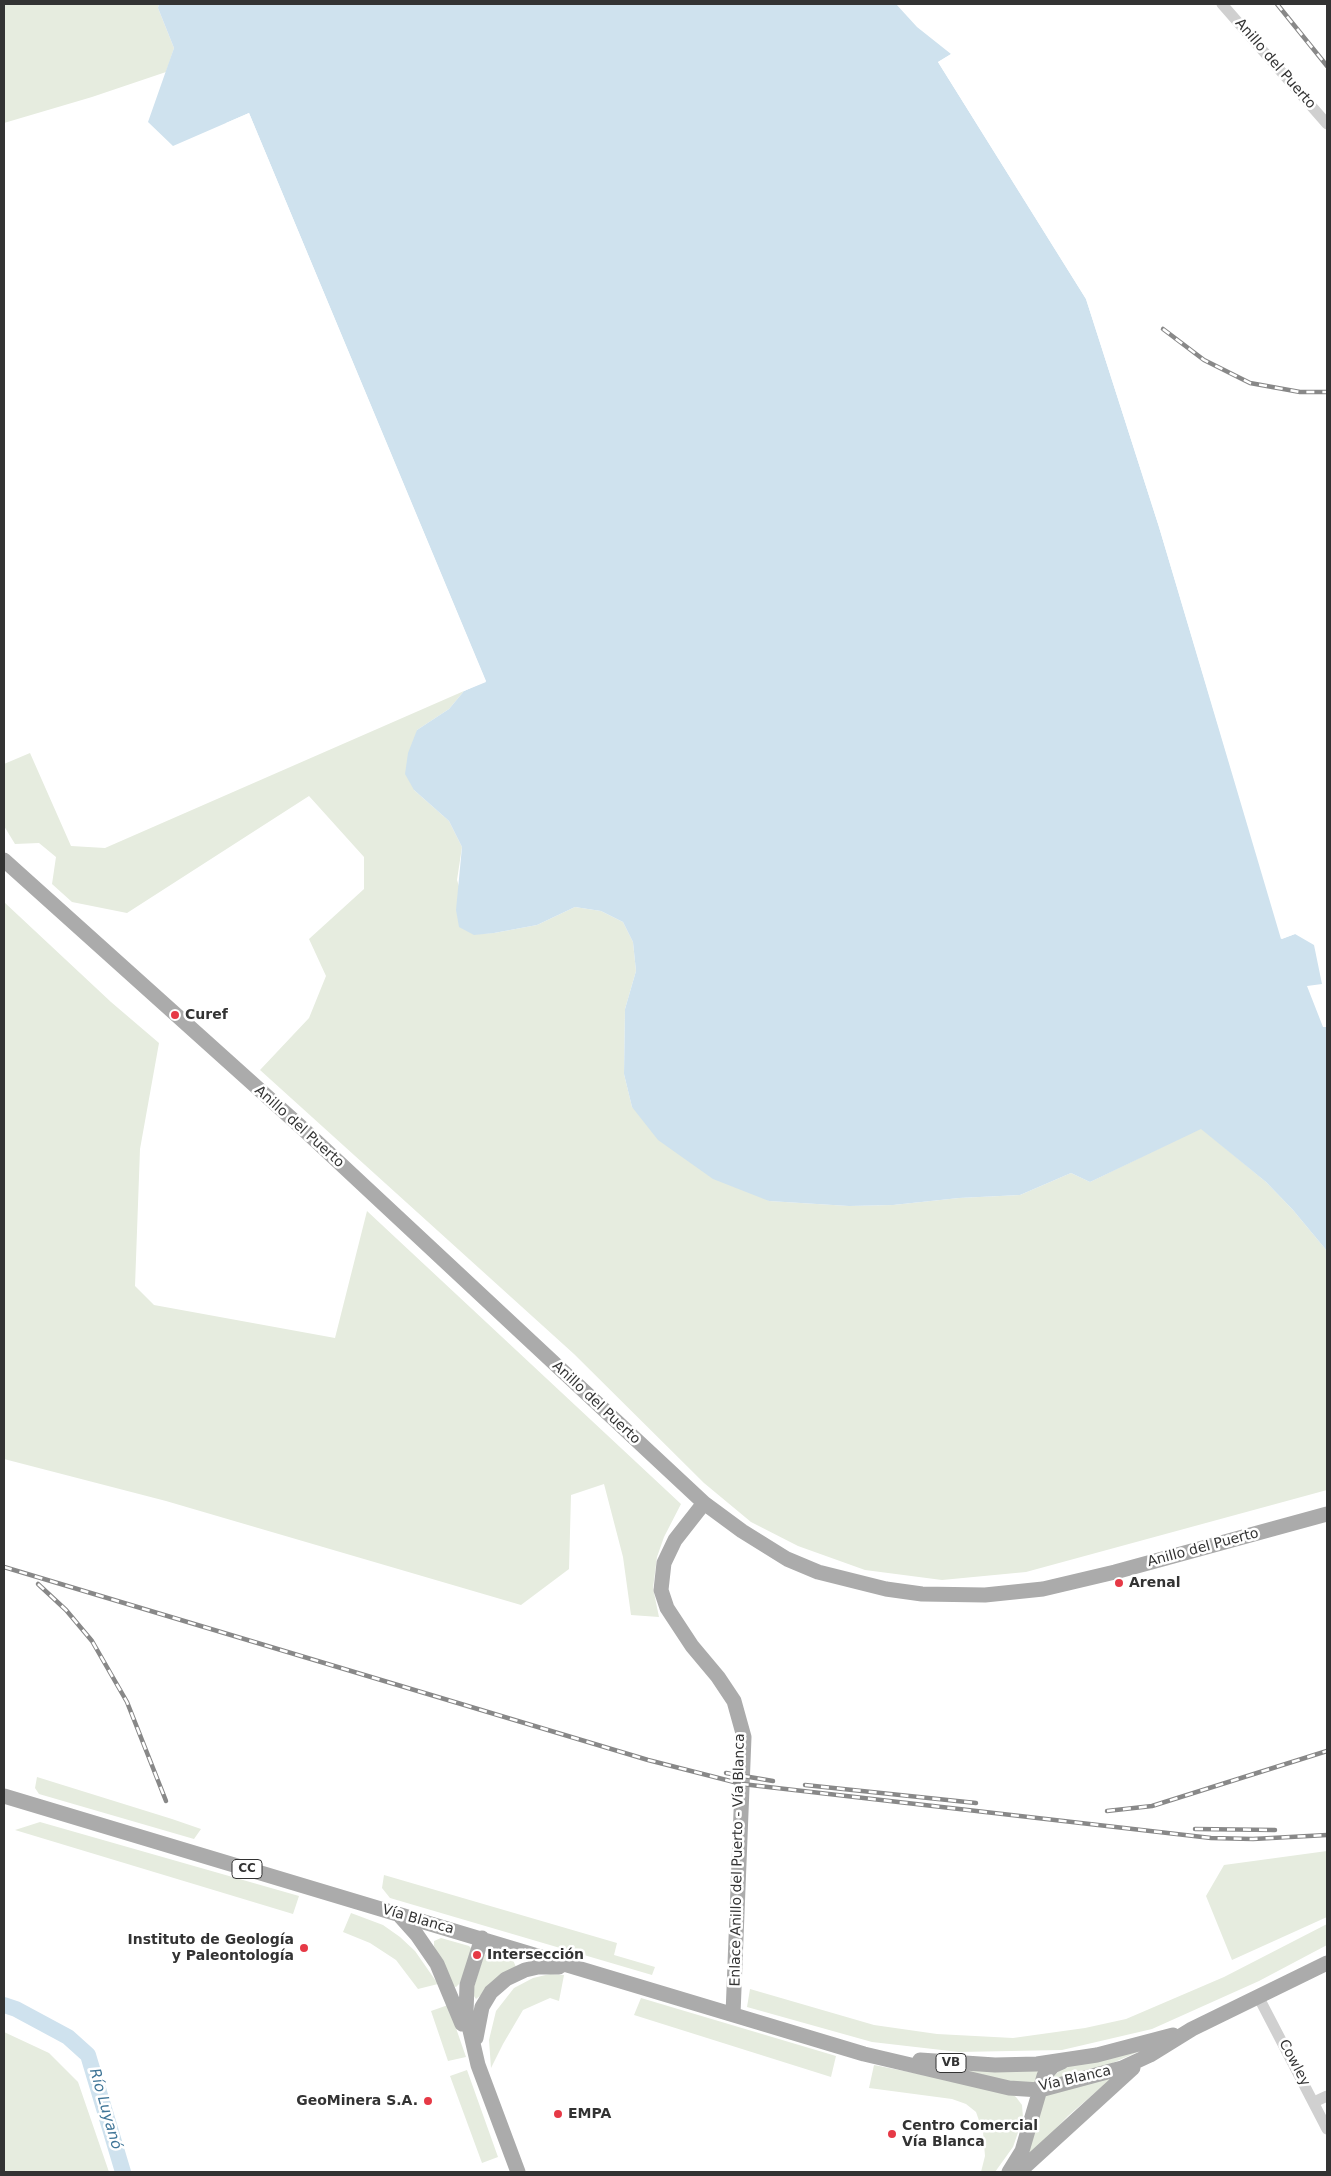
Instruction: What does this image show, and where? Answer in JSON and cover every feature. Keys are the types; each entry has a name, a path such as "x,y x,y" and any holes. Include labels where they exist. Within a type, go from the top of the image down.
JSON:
{"main road":[{"name":"Anillo del Puerto","path":"4,860 301,1127 704,1504 742,1531 787,1558 818,1572 886,1589 922,1594 985,1595 1043,1589 1115,1572 1327,1514"},
{"name":"Enlace Anillo del Puerto - Vía Blanca","path":"704,1504 676,1540 664,1563 661,1590 666,1608 734,1701 744,1737 734,2014"},
{"name":"Vía Blanca","path":"4,1796 400,1916 482,1938 898,2063 1009,2088 1040,2090 1109,2072 1150,2055 1192,2030 1327,1964"},
{"name":"CC","path":"400,1916 418,1935 438,1964 518,2172"},
{"name":"CC","path":"478,2065 466,2013 465,1998 466,1985 482,1938"},
{"path":"478,2065 476,2034 478,2022 482,2007 491,1992 506,1979 533,1968 575,1967"},
{"name":"Vía Blanca","path":"833,2044 877,2054 946,2062 1019,2065 1071,2060 1119,2050 1192,2030"},
{"path":"1019,2172 1111,2087 1150,2055"},
{"path":"1009,2172 1022,2151 1047,2070 1059,2063 1071,2060"},
{"path":"1009,2088 1024,2098 1032,2120"}],"street":[{"name":"Anillo del Puerto","path":"1222,4 1327,124"},
{"name":"Cowley","path":"1260,1998 1327,2129"},
{"path":"1314,2102 1327,2096"}],"shaded area":[{"path":"4,4 159,4 158,8 174,48 166,72 92,97 4,123"},
{"path":"464,691 449,709 417,730 414,790 449,821 462,847 457,880 474,934 494,933 537,925 575,907 601,911 623,922 633,942 636,971 625,1009 624,1074 632,1107 769,1201 849,1206 893,1205 959,1198 1020,1195 1071,1173 1090,1182 1201,1128 1266,1182 1293,1210 1327,1251 1327,1490 1026,1572 942,1580 865,1570 798,1546 751,1522 704,1483 574,1354 260,1070 309,1018 326,976 309,939 364,889 364,857 309,796 127,913 72,902 52,884 56,857 39,843 15,844 4,826 4,764 30,753 71,846 105,848"},
{"path":"4,902 111,1002 159,1043 140,1149 135,1286 154,1305 335,1338 367,1211 681,1504 664,1537 657,1557 653,1588 659,1617 631,1615 623,1557 604,1484 571,1495 569,1569 521,1605 166,1501 4,1459"},
{"path":"37,1777 201,1829 194,1839 39,1794 35,1788"},
{"path":"40,1822 299,1896 293,1914 15,1830"},
{"path":"1327,1851 1327,1917 1232,1960 1206,1896 1224,1865"},
{"path":"384,1875 617,1943 614,1955 655,1967 652,1975 390,1898 382,1888"},
{"path":"351,1913 383,1925 400,1937 415,1951 438,1984 418,1989 396,1960 370,1943 343,1932"},
{"path":"1327,1924 1327,1945 1259,1981 1152,2029 1062,2050 959,2052 872,2042 747,2007 750,1989 874,2025 937,2034 1013,2038 1085,2028 1126,2019 1224,1977"},
{"path":"441,1938 469,1946 472,1949 461,1982 456,1987 453,1986 434,1946 434,1941"},
{"path":"489,1953 513,1960 516,1967 476,1999 472,1993 484,1955"},
{"path":"550,1974 564,1975 559,2001 550,1998 523,2010 491,2068 489,2040 496,2011 514,1988 533,1978"},
{"path":"641,1998 836,2056 831,2077 634,2015"},
{"path":"448,2005 466,2057 448,2061 431,2011"},
{"path":"4,2032 49,2053 78,2082 109,2172 4,2172"},
{"path":"1158,2043 1099,2069 1047,2083 1062,2068"},
{"path":"918,2064 1039,2069 1036,2084 996,2080"},
{"path":"874,2065 1009,2092 1016,2097 1022,2105 1023,2118 1013,2147 995,2172 981,2172 985,2156 983,2132 976,2112 966,2104 952,2099 869,2088"},
{"path":"467,2070 498,2157 482,2163 450,2076"},
{"path":"1112,2078 1068,2116 1019,2167 1043,2095"}],"water":[{"path":"159,4 896,4 917,27 951,54 938,62 1086,299 1159,527 1282,939 1295,934 1314,945 1322,984 1307,986 1323,1027 1327,1027 1327,1251 1293,1210 1266,1182 1201,1129 1090,1182 1071,1173 1020,1195 959,1198 893,1205 849,1206 769,1201 713,1179 658,1140 632,1107 624,1074 625,1009 636,971 633,942 623,922 601,911 575,907 537,925 494,933 474,935 459,927 456,910 462,847 449,821 414,790 405,774 408,753 417,730 449,709 464,691 486,682 249,113 173,146 148,122 174,48 158,8"}],"pier":[{"path":"953,53 953,56 941,63 1088,298 1161,527 1283,935 1295,931 1295,934 1281,939 1159,527 1086,299 938,62"},
{"path":"249,113 486,681 464,691 463,689 483,680 248,117 227,125 226,123"}],"waterway":[{"name":"Río Luyanó","path":"4,2005 16,2009 68,2037 88,2055 123,2172"}],"railway":[{"path":"1277,4 1327,66"},
{"path":"1163,329 1204,360 1250,383 1300,392 1327,392"},
{"path":"4,1567 648,1760 742,1784 1211,1838 1253,1839 1327,1835"},
{"path":"38,1584 66,1610 92,1641 127,1702 166,1801"},
{"path":"1107,1811 1152,1806 1327,1751"},
{"path":"726,1773 773,1781"},
{"path":"805,1785 976,1803"},
{"path":"1195,1829 1275,1830"}],"place":[{"name":"Curef","path":"175,1015"},
{"name":"Arenal","path":"1119,1583"},
{"name":"Instituto de Geología y Paleontología","path":"304,1948"},
{"name":"Intersección","path":"477,1955"},
{"name":"GeoMinera S.A.","path":"428,2101"},
{"name":"EMPA","path":"558,2114"},
{"name":"Centro Comercial Vía Blanca","path":"892,2134"}]}
